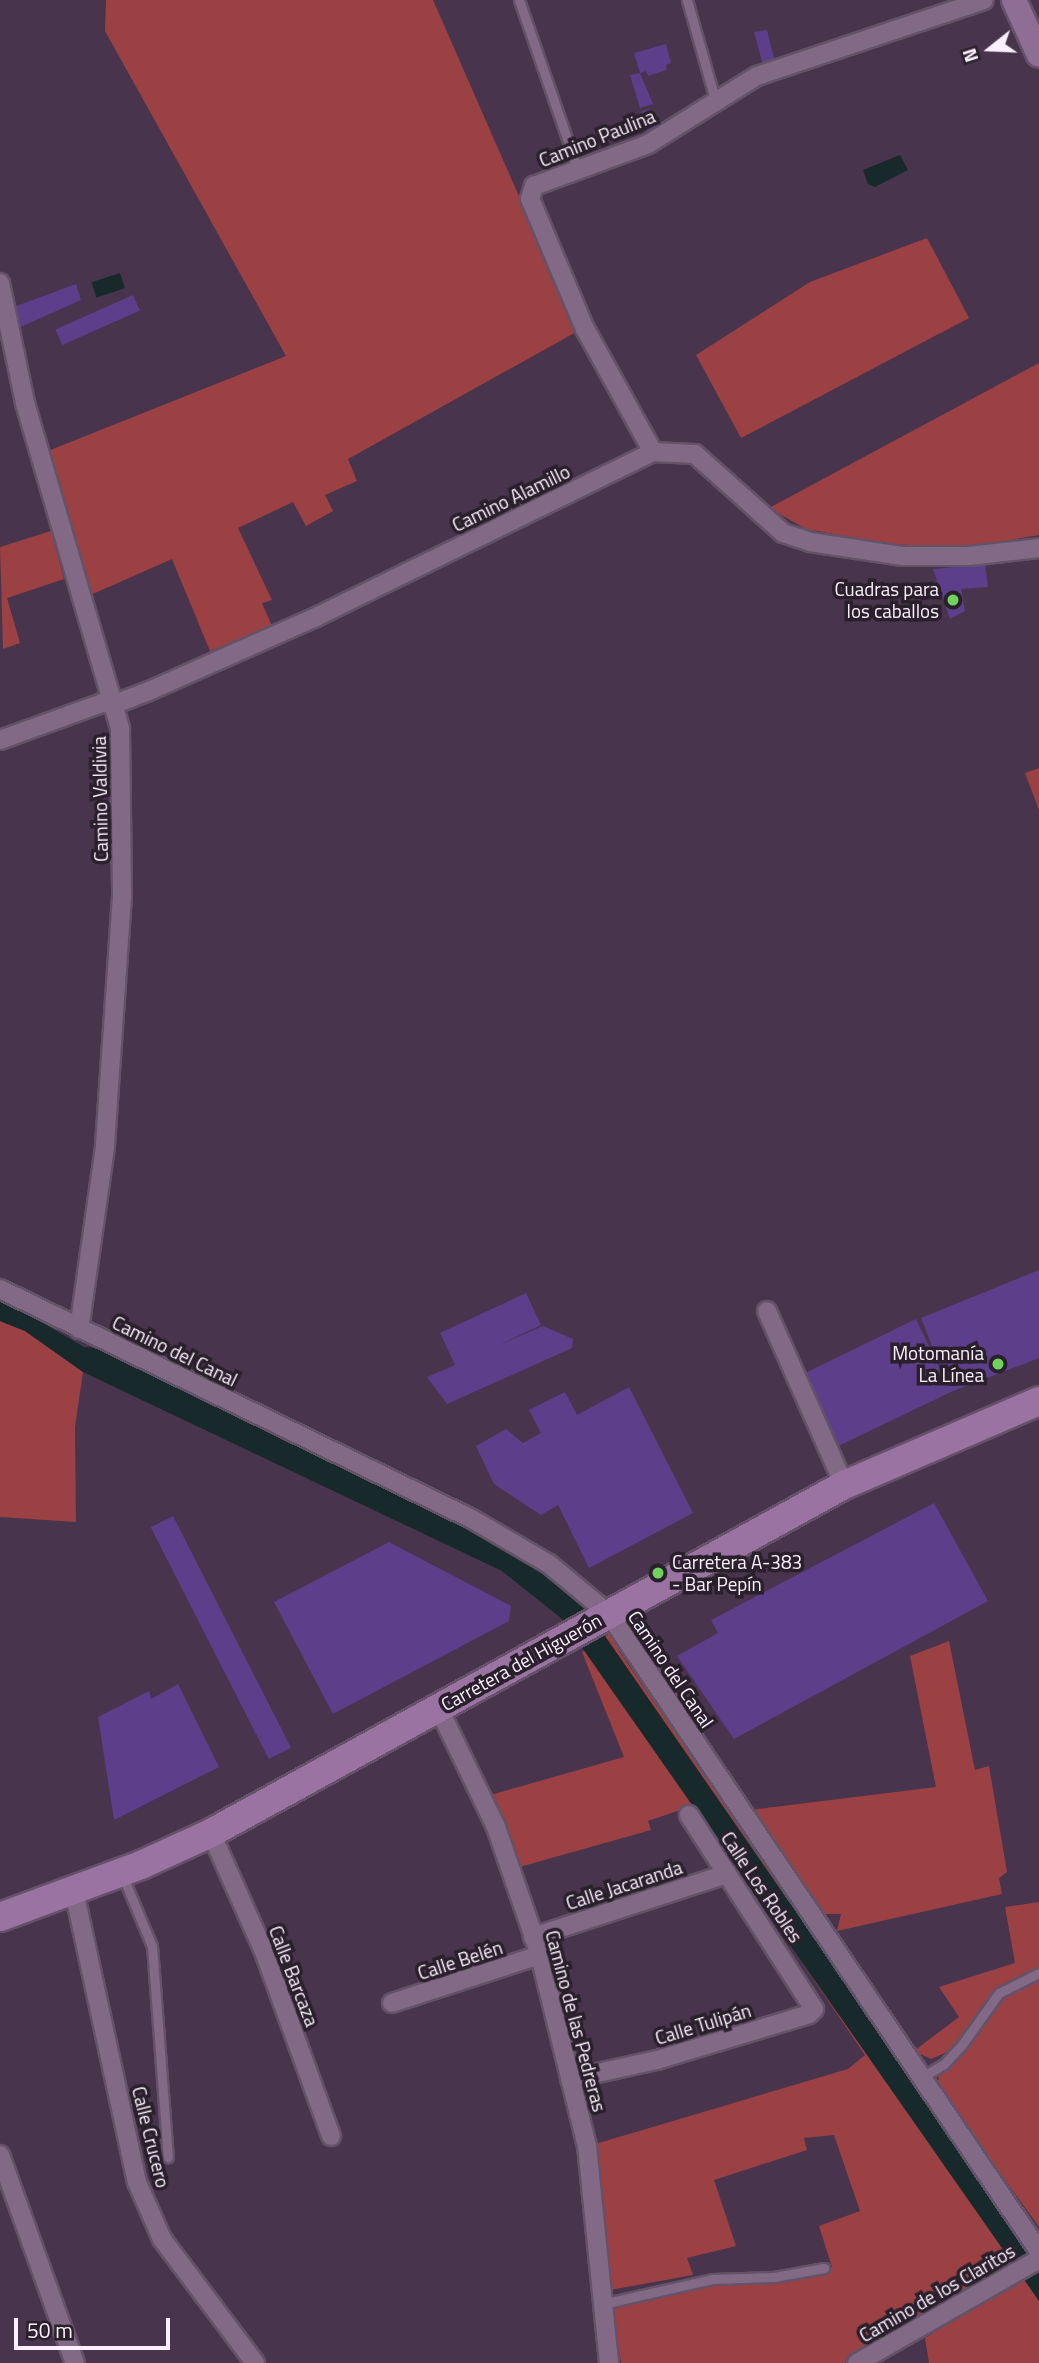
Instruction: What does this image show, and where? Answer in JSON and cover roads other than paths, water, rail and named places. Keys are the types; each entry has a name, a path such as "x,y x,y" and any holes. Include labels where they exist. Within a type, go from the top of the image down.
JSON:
{"main road":[{"path":"1014,0 1039,55"},
{"name":"Carretera del Higuerón","path":"0,1917 74,1891 211,1833 844,1485 1039,1401"}],"street":[{"name":"Camino Paulina","path":"653,452 585,329 530,199 534,186 648,144 717,105 757,76 809,56 984,0"},
{"name":"Camino Valdivia","path":"0,283 32,429 120,728 122,896 105,1147 79,1329"},
{"name":"Camino Alamillo","path":"0,740 102,703 115,704 316,617 653,452 695,454 783,533 810,542 903,556 969,556 1039,548"},
{"name":"Camino del Canal","path":"0,1289 472,1519 549,1564 610,1614 1039,2251"},
{"path":"767,1311 844,1485"},
{"name":"Camino de las Pedreras","path":"438,1707 496,1827 540,1955 587,2146 609,2363"},
{"name":"Calle Los Robles","path":"689,1815 800,1982"},
{"name":"Calle Barcaza","path":"211,1833 263,1949 331,2136"},
{"name":"Calle Jacaranda","path":"533,1937 727,1874"},
{"name":"Calle Crucero","path":"74,1891 137,2182 162,2239 255,2363"},
{"name":"Calle Belén","path":"392,2003 540,1955"},
{"name":"Calle Tulipán","path":"570,2079 657,2060 809,2014 814,2005 800,1982"},
{"path":"0,2155 75,2363"},
{"name":"Camino de los Claritos","path":"857,2363 1039,2259"}],"lane":[{"path":"519,0 578,170"},
{"path":"687,0 717,105"},
{"path":"121,1872 152,1946 168,2157"},
{"path":"920,2078 944,2064 961,2046 999,1993 1039,1973"},
{"path":"602,2304 713,2279 774,2277 824,2268"}],"place":[{"name":"Cuadras para los caballos","path":"953,600"},
{"name":"Motomanía La Línea","path":"998,1364"},
{"name":"Carretera A-383 - Bar Pepín","path":"658,1573"}]}
